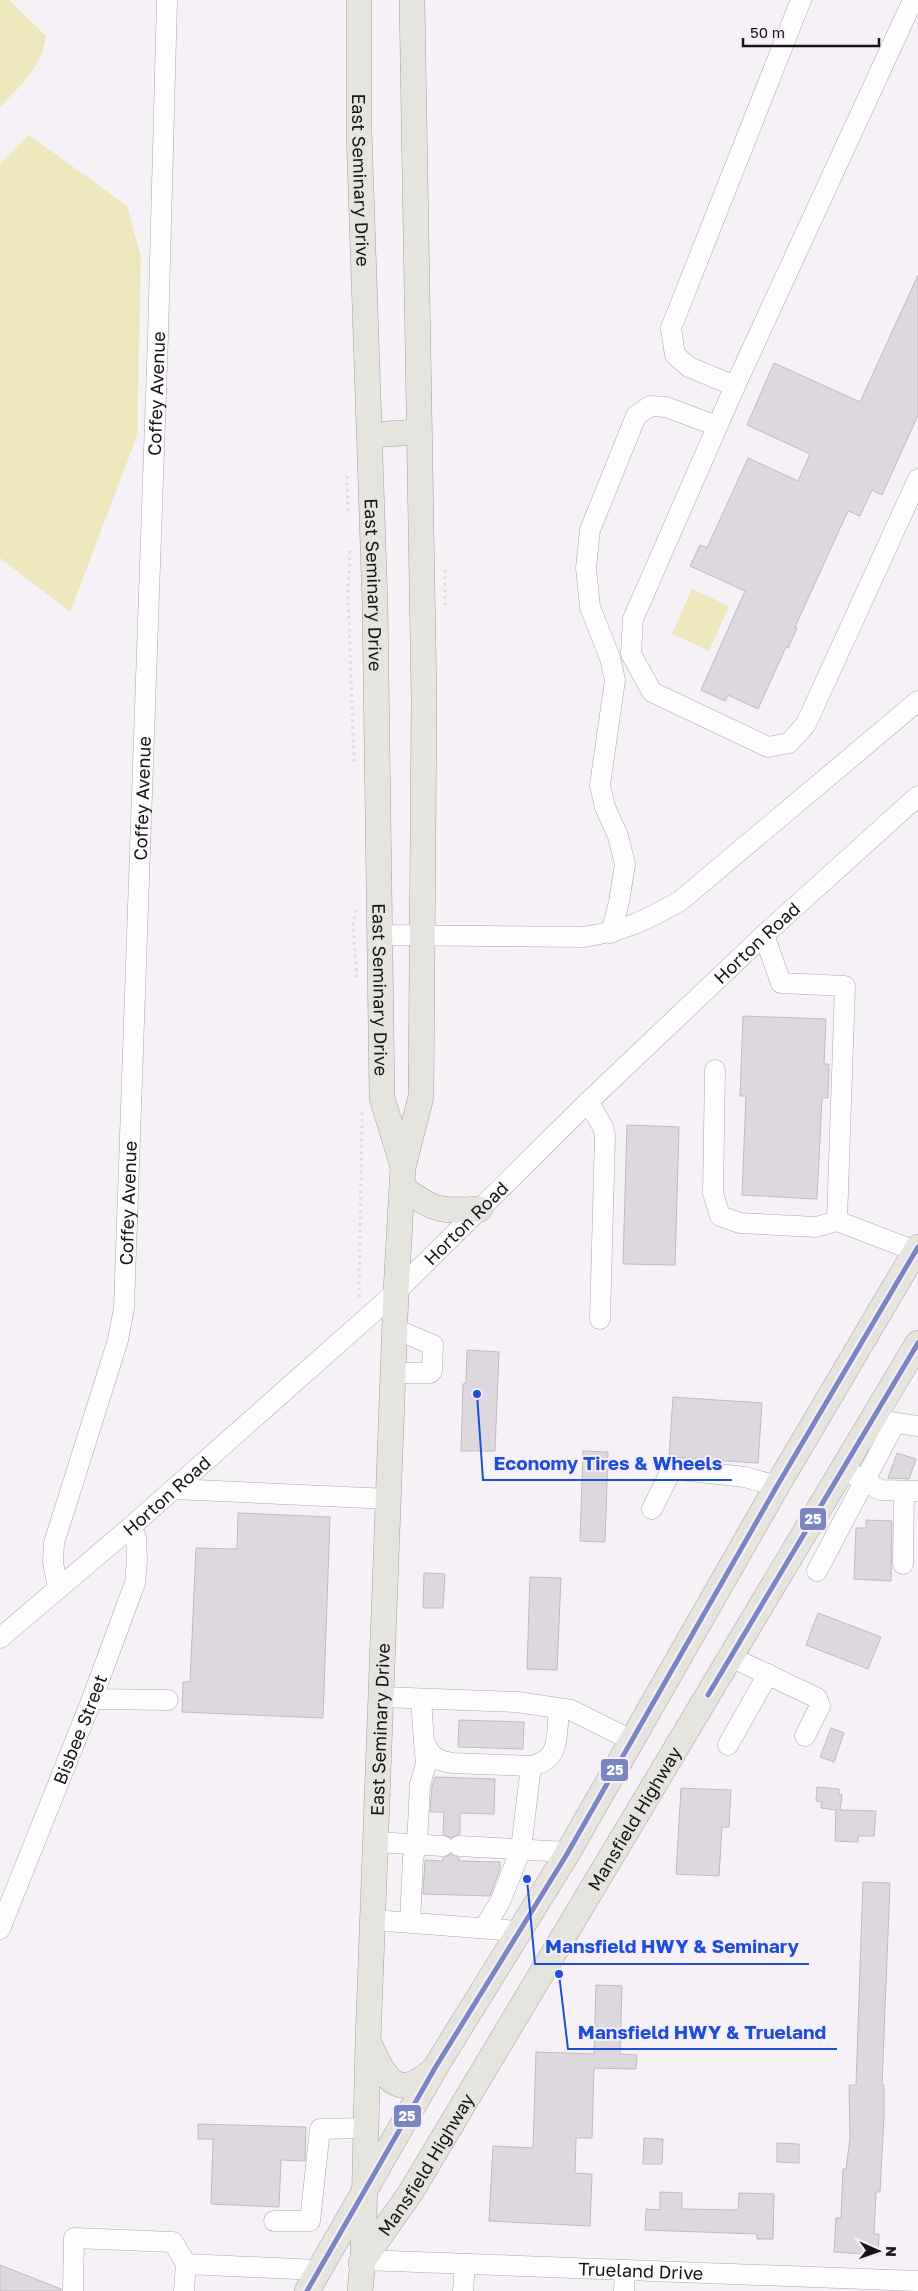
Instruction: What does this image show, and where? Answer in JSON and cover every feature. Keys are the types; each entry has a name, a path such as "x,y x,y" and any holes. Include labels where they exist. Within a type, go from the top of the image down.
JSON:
{"main road":[{"name":"East Seminary Drive","path":"359,0 359,131 375,604 382,1098 403,1177"},
{"name":"East Seminary Drive","path":"360,2291 363,2260 368,2041 396,1292 403,1177 421,1096 424,700 412,0"},
{"path":"370,435 419,432"},
{"path":"403,1177 424,1204 442,1211 480,1209"},
{"name":"Mansfield Highway","path":"312,2280 436,2068 568,1852 777,1486 917,1250"},
{"name":"Mansfield Highway","path":"347,2291 363,2260 421,2175 843,1469 884,1421 892,1386 918,1343"},
{"path":"892,1386 918,1377"},
{"path":"368,2041 380,2068 392,2082 400,2085 409,2084 426,2077 436,2068"}],"street":[{"name":"Coffey Avenue","path":"58,1587 53,1563 54,1543 118,1340 124,1308 158,336 167,0"},
{"path":"735,386 689,367 675,355 671,328 801,0"},
{"path":"913,0 735,386 633,619 632,654 652,692 768,747 789,743 806,724 918,479"},
{"path":"611,933 619,902 625,864 618,836 605,807 600,785 616,680 610,658 590,608 586,568 590,530 636,416 650,406 666,407 717,426"},
{"path":"380,934 583,936 611,933 643,922 680,900 918,701"},
{"name":"Horton Road","path":"0,1638 132,1526 396,1292 588,1102 764,935 918,796"},
{"path":"764,935 781,983 845,986 837,1222"},
{"path":"715,1070 713,1193 720,1216 740,1223 816,1227 837,1222 917,1250"},
{"path":"588,1102 604,1128 605,1136 600,1318"},
{"path":"394,1373 430,1374 432,1372 433,1346 395,1329"},
{"path":"818,1571 865,1481 884,1421 918,1426"},
{"path":"652,1509 672,1469 746,1477 777,1486"},
{"path":"843,1469 880,1490 911,1491 903,1564"},
{"path":"174,1488 388,1499"},
{"name":"Bisbee Street","path":"0,1929 92,1699 135,1583 136,1539 132,1526"},
{"path":"731,1657 817,1698 820,1706 805,1736"},
{"path":"728,1745 768,1674"},
{"path":"381,1697 517,1702 571,1710 633,1741"},
{"path":"92,1699 168,1700"},
{"path":"410,1922 413,1858 417,1844 420,1784 426,1764 422,1699"},
{"path":"424,1742 431,1754 439,1760 452,1763 531,1766 543,1764 549,1759 555,1749 559,1708"},
{"path":"484,1928 500,1902 521,1849 531,1766"},
{"path":"376,1842 568,1852"},
{"path":"373,1920 518,1931"},
{"path":"274,2221 310,2221 320,2129 366,2128"},
{"path":"73,2291 74,2238 173,2242 186,2264 184,2291"},
{"name":"Trueland Drive","path":"363,2260 918,2281"},
{"path":"186,2264 312,2280"},
{"path":"463,2291 465,2264"},
{"path":"624,2291 625,2270"}],"shaded area":[{"path":"0,0 9,0 46,36 44,47 35,66 23,83 0,107"},
{"path":"29,135 127,206 141,257 137,436 70,612 0,558 0,164"},
{"path":"692,589 729,606 709,651 672,634"}],"building":[{"path":"918,275 918,415 882,495 872,490 860,516 848,511 795,627 797,628 788,648 786,647 758,709 728,695 725,701 701,690 745,591 690,566 700,545 707,548 748,458 798,481 810,454 747,425 774,363 860,402"},
{"path":"743,1016 826,1019 824,1064 829,1064 828,1098 822,1098 817,1199 742,1195 746,1096 740,1096"},
{"path":"627,1125 679,1127 675,1265 623,1264"},
{"path":"467,1350 499,1352 495,1451 461,1451 463,1384 466,1383"},
{"path":"673,1397 762,1403 758,1463 669,1457"},
{"path":"583,1451 608,1452 605,1542 580,1541"},
{"path":"897,1453 916,1459 909,1479 888,1478"},
{"path":"238,1513 330,1517 323,1718 182,1712 183,1682 190,1682 196,1548 237,1549"},
{"path":"866,1520 892,1521 891,1581 854,1579 856,1528 866,1528"},
{"path":"424,1573 445,1574 443,1608 423,1608"},
{"path":"530,1577 561,1578 557,1670 527,1669"},
{"path":"818,1613 881,1637 868,1669 806,1645"},
{"path":"459,1720 524,1722 523,1749 458,1747"},
{"path":"831,1728 844,1733 834,1762 820,1757"},
{"path":"435,1777 495,1779 494,1814 460,1813 460,1834 451,1838 443,1834 444,1812 430,1812 432,1786"},
{"path":"817,1787 839,1789 839,1794 842,1795 840,1810 876,1811 874,1836 858,1836 858,1842 835,1841 836,1810 821,1808 822,1802 816,1801"},
{"path":"681,1788 731,1790 729,1827 722,1827 719,1876 676,1874"},
{"path":"451,1854 459,1858 459,1861 500,1862 500,1869 490,1896 423,1894 425,1860 443,1861 443,1858"},
{"path":"863,1882 890,1883 882,2085 884,2085 884,2117 880,2192 876,2192 874,2234 879,2234 878,2255 834,2252 836,2218 841,2218 843,2169 846,2169 850,2138 849,2085 856,2085"},
{"path":"596,1985 622,1986 620,2054 637,2055 636,2069 594,2068 592,2138 576,2138 575,2173 592,2174 590,2226 489,2221 493,2146 533,2148 536,2052 594,2054"},
{"path":"198,2124 306,2127 305,2161 281,2160 279,2207 211,2204 213,2139 198,2139"},
{"path":"644,2138 663,2139 662,2164 643,2164"},
{"path":"777,2143 799,2144 799,2163 777,2162"},
{"path":"660,2192 682,2193 682,2209 738,2210 739,2193 774,2194 773,2239 757,2239 757,2234 645,2230 646,2209 660,2210"},
{"path":"0,2265 61,2289 61,2291 0,2291"}],"transit line":[{"name":"25","path":"307,2291 435,2068 567,1854 777,1486 918,1247"},
{"name":"25","path":"708,1695 918,1343"}],"place":[{"name":"Economy Tires & Wheels","path":"477,1394"},
{"name":"Mansfield HWY & Seminary","path":"527,1879"},
{"name":"Mansfield HWY & Trueland","path":"559,1974"}]}
